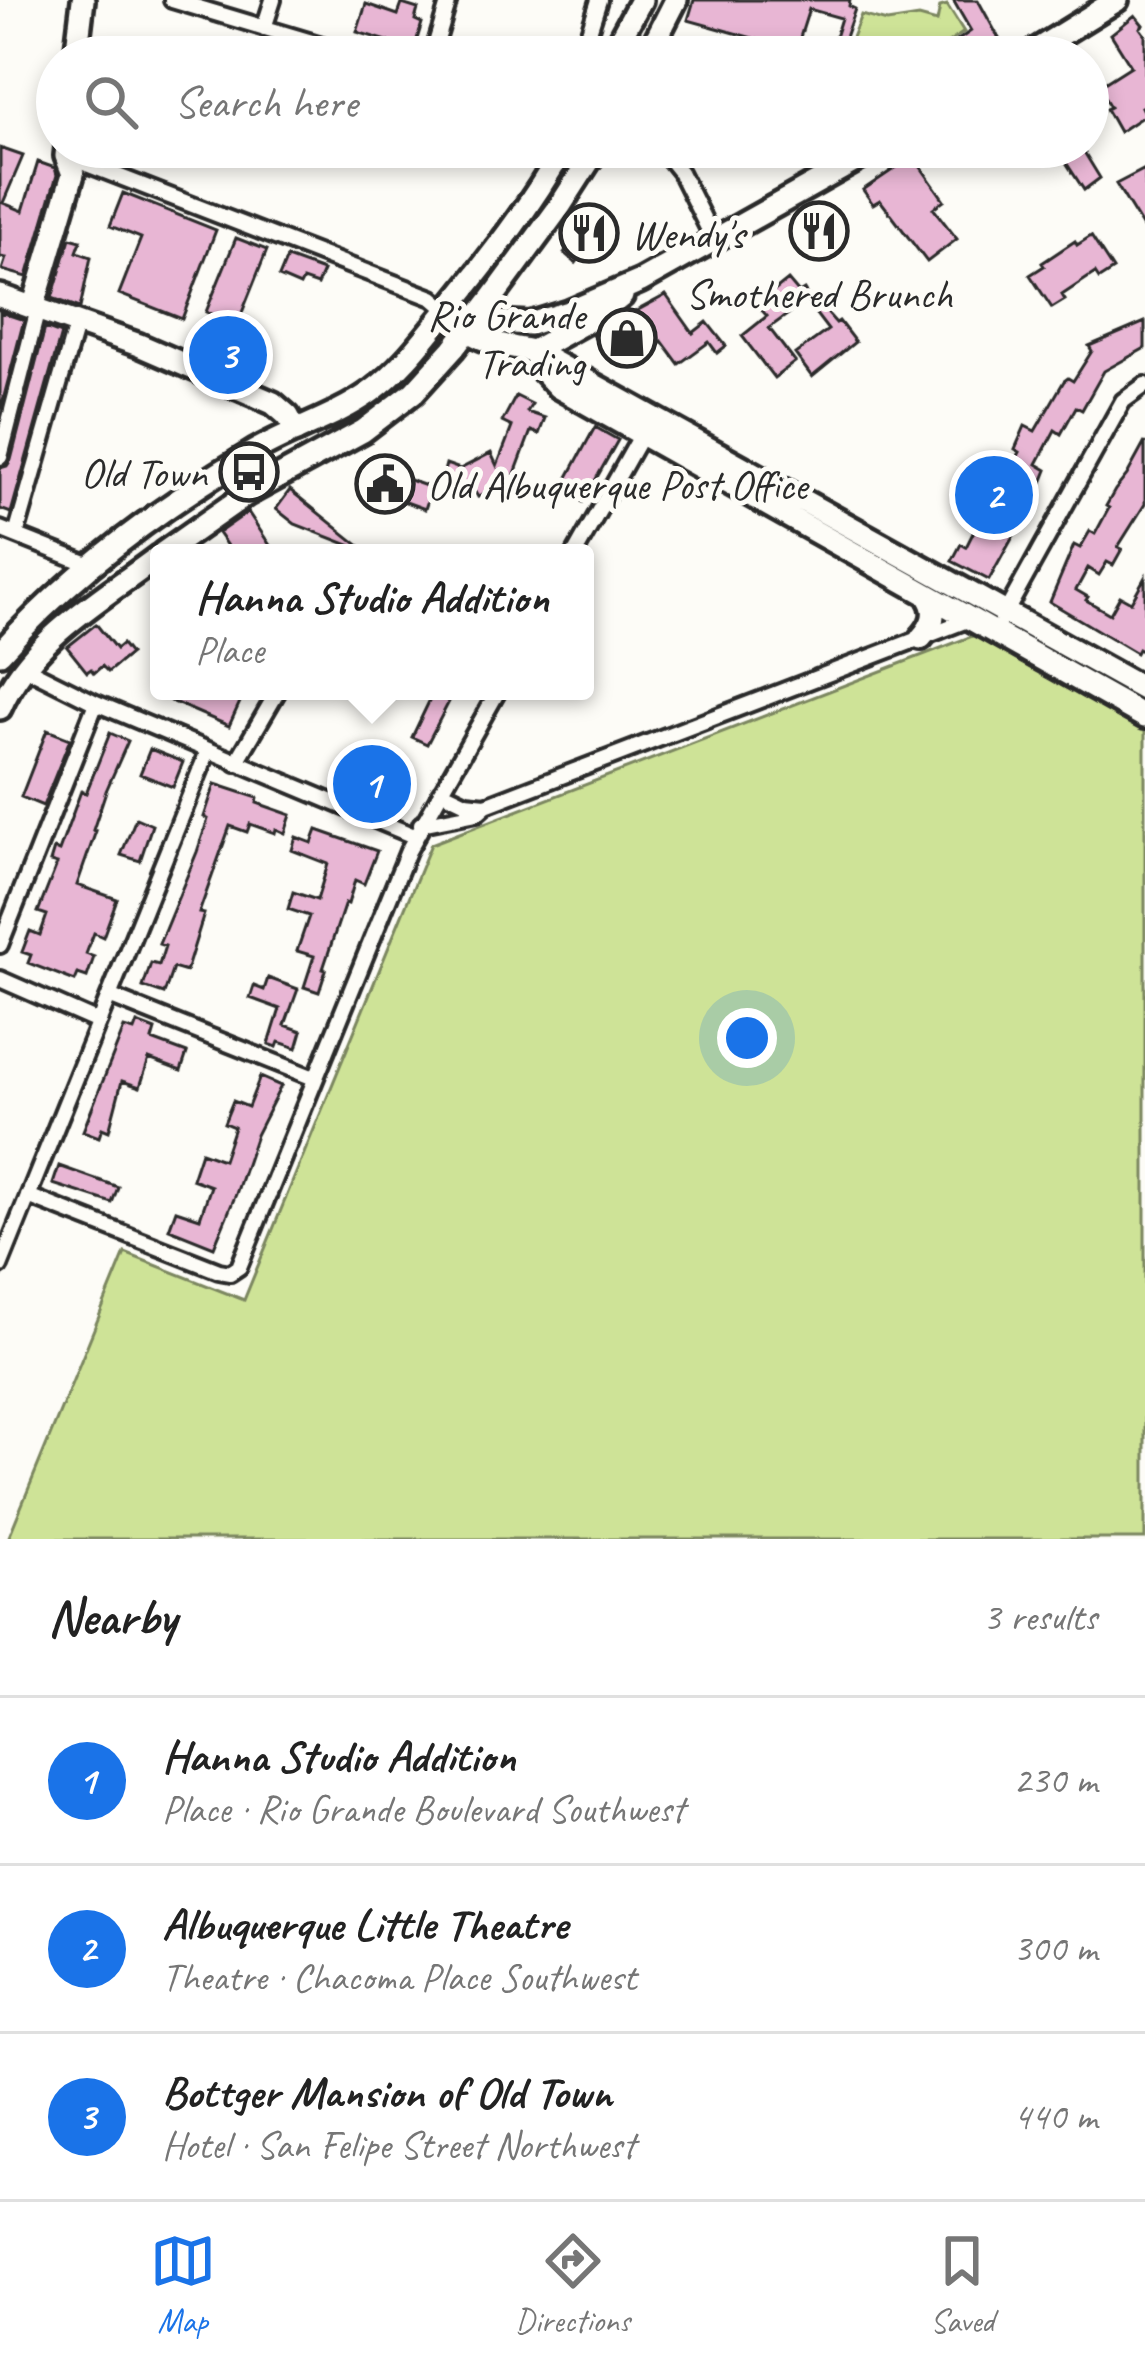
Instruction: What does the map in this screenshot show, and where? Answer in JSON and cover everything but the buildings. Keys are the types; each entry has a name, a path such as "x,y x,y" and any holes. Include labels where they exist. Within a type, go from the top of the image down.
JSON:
{"main road":[{"path":"79,36 83,0"},
{"path":"623,36 644,0"},
{"path":"633,36 644,0"},
{"path":"657,36 676,0"},
{"path":"1059,36 1118,0"},
{"path":"36,308 71,168"},
{"path":"24,667 0,654 24,625 93,566 169,506 252,452 356,402 411,355 520,214 548,168"},
{"path":"177,544 247,494 364,431 423,382 535,242 585,168"},
{"path":"471,325 544,321 640,281 843,168"},
{"path":"533,351 598,315 640,281"},
{"path":"0,296 139,345 273,404 288,416 296,431"},
{"path":"447,310 489,342 533,351 646,427 928,597 969,619 999,618 1145,717"},
{"path":"646,427 999,618 1145,690"},
{"path":"0,708 24,667 60,630 150,563"},
{"path":"921,638 934,616 928,597"}],"street":[{"path":"172,0 291,36"},
{"path":"264,28 273,0"},
{"path":"438,36 449,0"},
{"path":"588,36 599,0"},
{"path":"106,168 433,298 447,310"},
{"path":"677,168 714,240"},
{"path":"0,457 36,308"},
{"path":"16,536 77,322"},
{"path":"999,618 1124,401 1145,385"},
{"path":"580,544 646,427"},
{"path":"0,529 93,566"},
{"path":"24,667 95,704 208,752 418,830 477,813 486,805 969,619"},
{"path":"236,763 273,700"},
{"path":"28,1196 219,1271 230,1273 242,1262 418,830 492,700"},
{"path":"0,945 95,704"},
{"path":"0,1266 208,752"},
{"path":"441,791 486,805"},
{"path":"0,980 98,1022"},
{"path":"109,996 314,1078"}],"green space":[{"path":"947,5 964,32 958,36 853,36 861,15 887,22 919,17 937,22 940,7"},
{"path":"975,635 1145,730 1145,1539 8,1539 125,1253 244,1300 431,844"}],"place":[{"name":"Smothered Brunch","path":"819,231"},
{"name":"Wendy's","path":"589,233"},
{"name":"Rio Grande Trading","path":"627,338"},
{"name":"Bottger Mansion of Old Town","path":"228,355"},
{"name":"Old Town","path":"249,472"},
{"name":"Old Albuquerque Post Office","path":"385,484"},
{"name":"Albuquerque Little Theatre","path":"994,495"},
{"name":"Hanna Studio Addition","path":"372,784"}]}
